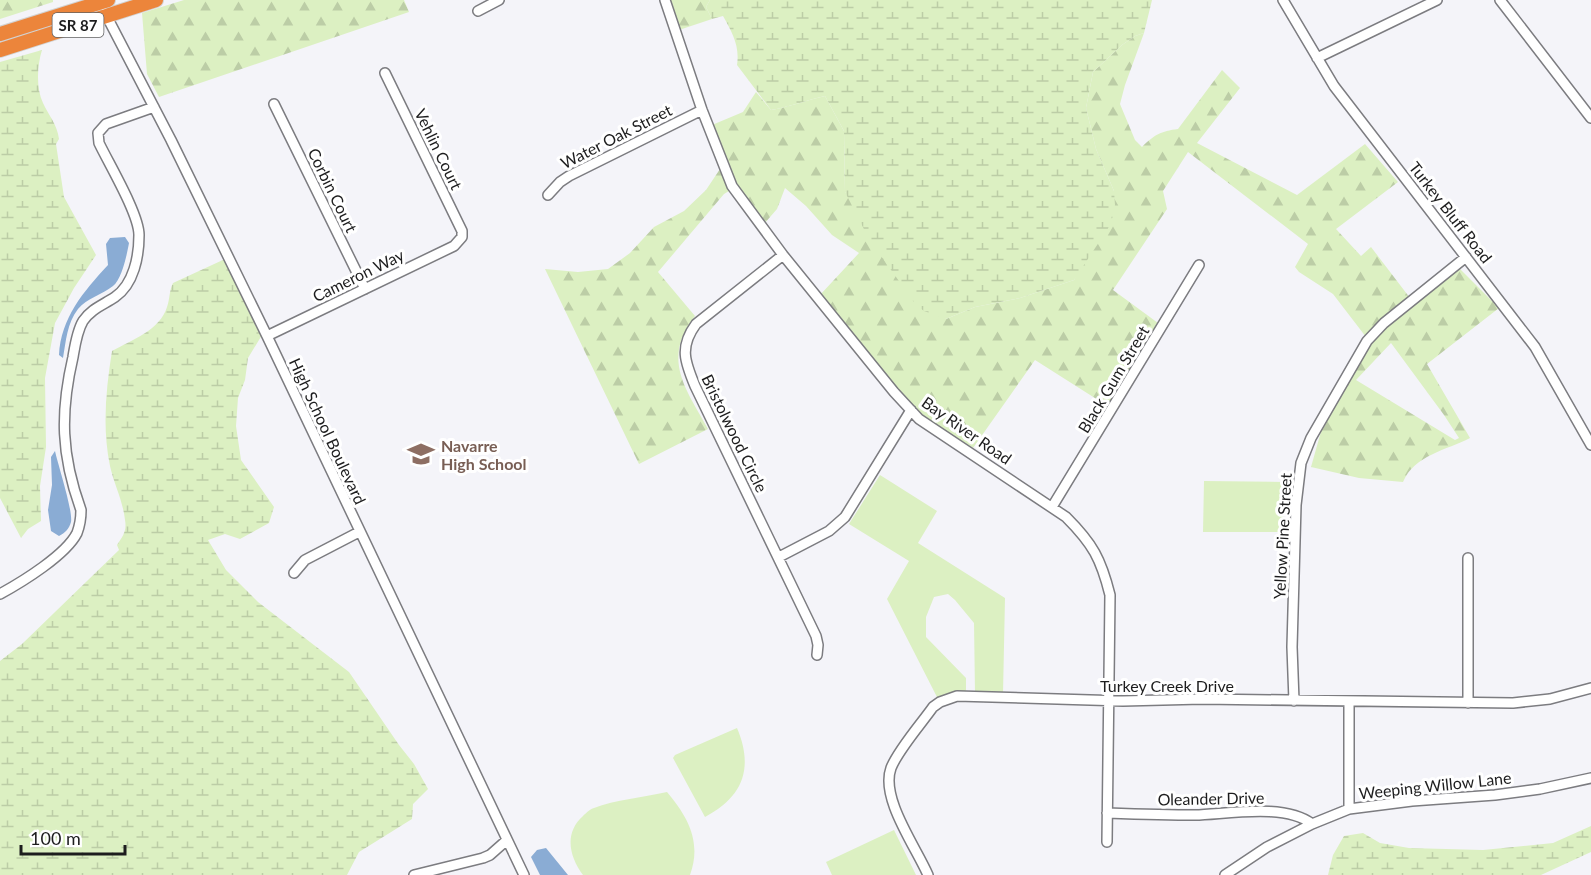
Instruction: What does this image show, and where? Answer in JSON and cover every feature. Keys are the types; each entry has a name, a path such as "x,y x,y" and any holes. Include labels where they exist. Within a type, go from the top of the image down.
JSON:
{"highway":[{"name":"SR 87","path":"0,50 156,0"},
{"name":"SR 87","path":"0,34 104,1"}],"street":[{"path":"478,11 499,0"},
{"name":"Bay River Road","path":"665,0 702,110 732,186 783,255 920,419 1066,517 1094,548 1103,567 1110,595 1107,842"},
{"name":"Turkey Bluff Road","path":"1283,0 1334,86 1535,347 1590,441"},
{"path":"1317,58 1437,0"},
{"path":"1500,0 1591,118"},
{"name":"High School Boulevard","path":"104,1 106,16 154,107 267,336 524,875"},
{"name":"Vehlin Court","path":"385,73 462,231 461,239"},
{"name":"Corbin Court","path":"274,104 365,289"},
{"path":"1,591 25,580 45,565 76,534 81,510 65,451 63,430 65,389 82,323 91,311 116,296 129,281 139,244 139,232 135,218 99,143 98,133 106,124 154,107"},
{"name":"Water Oak Street","path":"548,195 569,176 702,110"},
{"name":"Cameron Way","path":"267,336 454,246 461,239"},
{"name":"Bristolwood Circle","path":"783,255 696,324 689,334 685,351 695,387 816,636 817,655"},
{"name":"Yellow Pine Street","path":"1294,700 1292,647 1296,506 1301,463 1311,438 1367,341 1384,323 1466,257"},
{"name":"Black Gum Street","path":"1052,507 1199,265"},
{"path":"779,557 830,531 845,518 911,410"},
{"path":"294,573 305,560 359,532"},
{"path":"1468,558 1468,703"},
{"name":"Turkey Creek Drive","path":"928,875 895,808 889,784 891,769 933,707 957,696 1109,701 1202,699 1513,703 1590,691"},
{"path":"1349,701 1349,809"},
{"name":"Weeping Willow Lane","path":"1225,875 1267,847 1312,824 1349,809 1412,801 1495,795 1540,789 1591,778"},
{"name":"Oleander Drive","path":"1107,813 1194,815 1267,812 1298,816 1312,824"},
{"path":"414,875 483,858 507,840"}],"green space":[{"path":"0,0 53,0 53,2 0,19"},
{"path":"184,0 404,0 409,12 159,97 147,74 142,13"},
{"path":"669,0 710,0 706,7 712,19 679,30"},
{"path":"710,0 1152,0 1144,33 1122,45 1093,72 1086,108 1096,149 1114,191 1115,205 1111,224 1074,280 1020,298 975,307 946,319 924,311 916,305 869,239 845,192 844,131 825,96 771,110 737,65 736,45 732,34 723,16 712,19 706,7"},
{"path":"1144,33 1120,104 1135,140 1142,147 1158,134 1178,129 1222,70 1240,88 1197,143 1297,195 1365,144 1398,182 1336,229 1361,256 1371,247 1410,298 1366,337 1333,294 1295,267 1308,244 1188,152 1163,191 1167,209 1113,290 1158,323 1109,407 1035,360 973,448 922,416 820,295 859,253 832,235 806,206 785,188 777,209 764,224 735,184 712,125 743,112 756,92 771,110 825,96 844,131 845,192 946,319 975,307 1020,298 1074,280 1114,191 1096,149 1086,108 1093,72 1122,45"},
{"path":"42,50 38,70 39,91 58,134 59,139 56,144 64,197 96,255 74,288 55,323 45,378 46,447 40,486 41,521 28,529 21,538 0,498 0,62"},
{"path":"720,169 735,199 729,191 724,194 658,272 695,316 685,332 678,360 685,387 708,429 639,464 545,269 578,272 608,269 630,253 654,227 684,211 706,190"},
{"path":"225,259 262,335 248,358 245,380 238,398 236,426 241,460 274,507 269,523 240,539 225,534 208,540 226,570 258,602 349,672 414,764 428,789 413,804 412,819 359,852 347,875 0,875 0,661 22,644 119,550 117,545 125,530 124,513 110,466 106,437 107,394 112,351 144,334 158,322 167,307 173,283"},
{"path":"1459,268 1499,308 1427,364 1470,438 1423,459 1408,473 1403,482 1359,478 1311,467 1324,421 1370,342 1386,325","holes":["1391,343 1459,438 1455,440 1356,380"]},
{"path":"880,475 937,511 918,543 1005,598 1003,694 975,693 974,623 948,594 934,597 926,617 926,637 966,678 966,693 938,699 887,599 909,561 849,524"},
{"path":"1204,481 1284,482 1283,532 1203,532"},
{"path":"737,728 745,756 742,780 728,800 705,817 673,758 675,755"},
{"path":"667,792 691,830 694,852 690,875 583,875 574,860 571,837 577,823 584,815 591,809 602,805"},
{"path":"1591,826 1591,852 1541,875 1328,875 1333,855 1344,836 1363,833 1380,843 1409,848 1483,850 1553,843"},
{"path":"894,830 916,875 832,875 826,862"}],"water":[{"path":"125,237 129,243 119,278 113,286 86,302 74,314 69,326 63,358 59,355 64,329 75,306 108,265 106,244 110,238"},
{"path":"55,451 71,516 69,527 59,536 51,531 48,510 52,485 51,457"},
{"path":"546,848 568,875 540,875 531,857 537,850"}],"place":[{"name":"Navarre High School","path":"421,454"}]}
